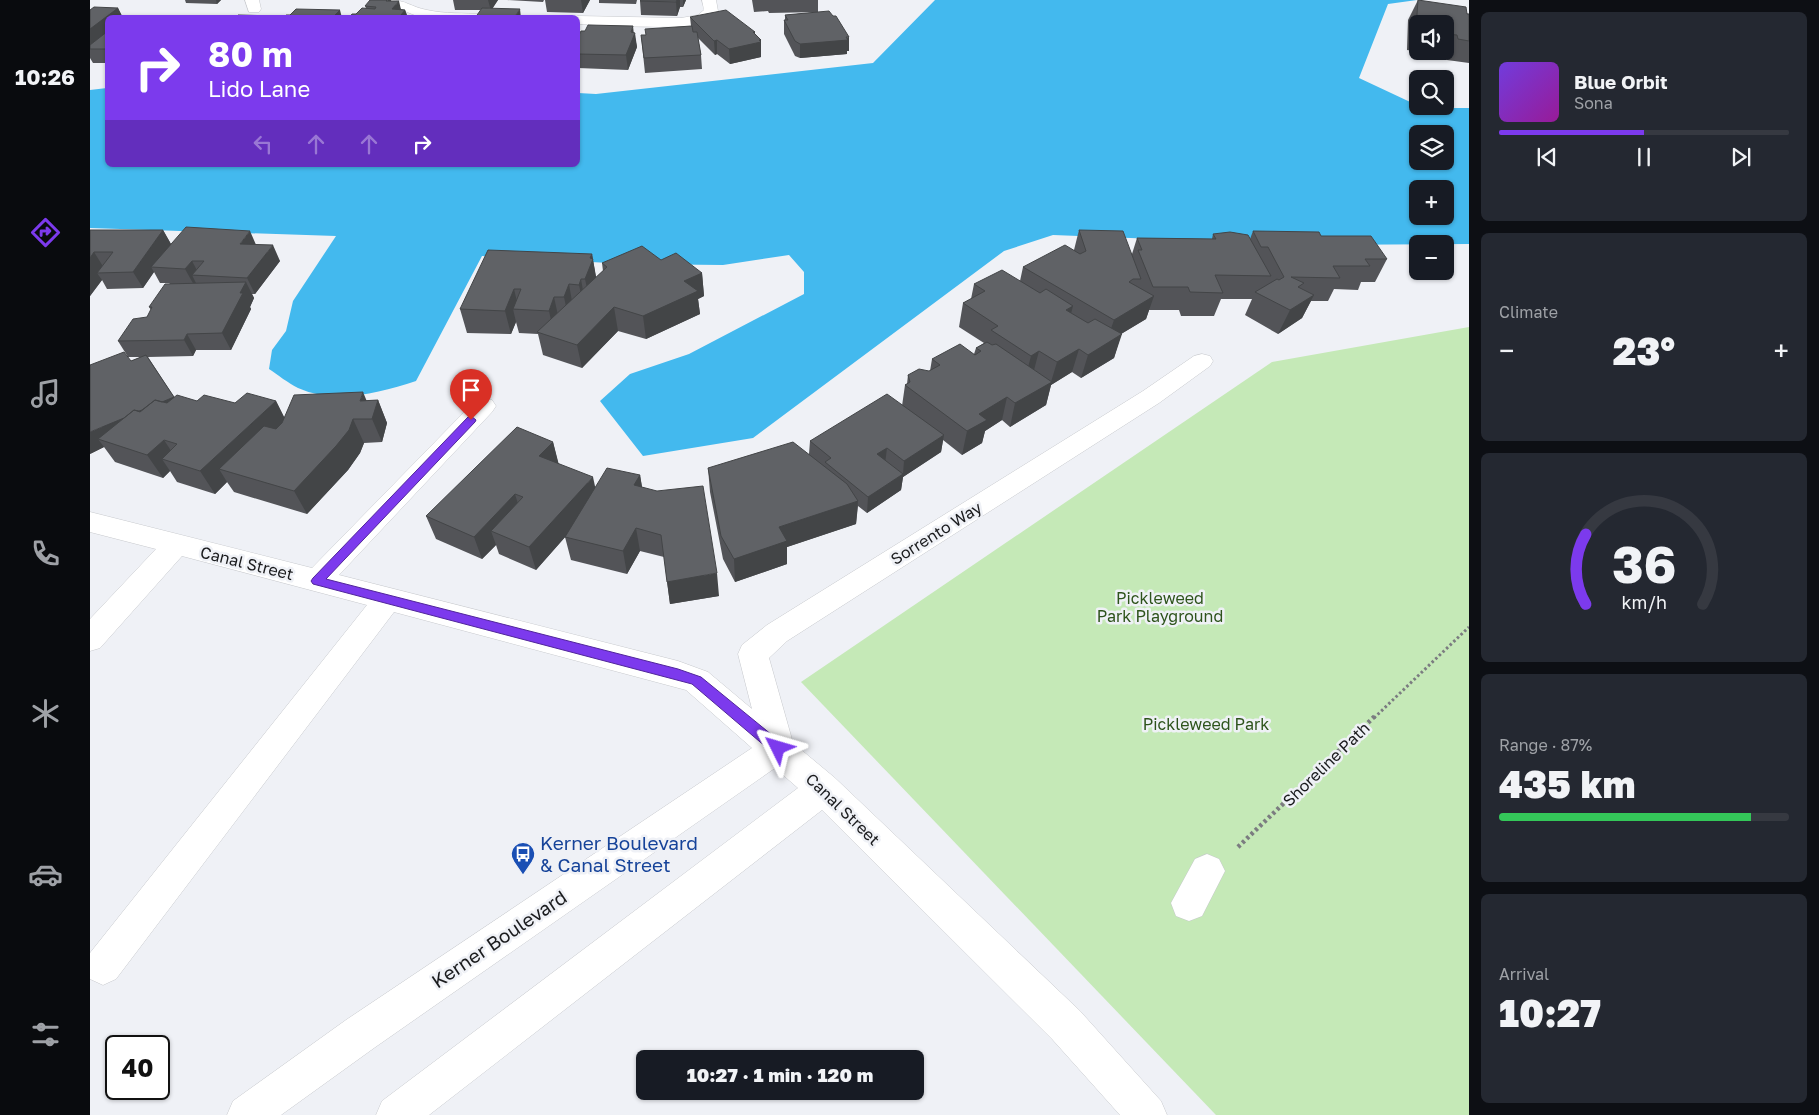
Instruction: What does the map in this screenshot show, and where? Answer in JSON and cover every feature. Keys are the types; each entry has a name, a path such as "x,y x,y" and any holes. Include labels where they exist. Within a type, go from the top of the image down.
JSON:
{"street":[{"path":"397,0 397,3 409,11 432,15"},
{"path":"580,20 681,22 702,19 711,11 709,0"},
{"name":"Sorrento Way","path":"778,748 753,654 764,643 1152,397 1202,361"},
{"path":"317,581 484,406"},
{"name":"Canal Street","path":"90,522 678,674 696,681 778,748 824,789 1066,1025 1147,1115"},
{"path":"90,639 176,545"},
{"path":"103,966 388,599"},
{"name":"Kerner Boulevard","path":"247,1115 360,1034 778,748"},
{"path":"405,1112 824,789"},
{"path":"1189,903 1207,871"}],"path":[{"name":"Shoreline Path","path":"1207,871 1240,845 1469,627"}],"green space":[{"name":"Pickleweed Park","path":"1469,327 1469,1115 1216,1115 801,682 1272,362"}],"water":[{"path":"935,0 1417,0 1388,4 1359,78 1409,101 1409,115 1454,115 1454,108 1469,108 1469,244 1454,244 1454,235 1409,235 1409,244 1312,245 1053,235 1004,251 753,438 643,456 600,401 630,374 689,354 804,294 804,272 789,255 723,265 628,264 482,256 416,381 372,393 328,396 298,388 269,369 272,350 286,331 293,301 336,236 90,228 90,90 105,88 105,167 580,167 580,93 596,94 873,63"}],"building":[{"path":"370,0 399,1 392,9 405,10 401,15 351,15 356,14 362,8 375,9 376,7 365,6"},
{"path":"641,0 677,0 676,2"},
{"path":"1418,0 1466,7 1467,14 1469,14 1469,41 1458,39 1457,35 1454,35 1454,15 1417,15"},
{"path":"94,7 118,8 109,15 105,15 105,18 90,29 90,10"},
{"path":"482,8 520,9 516,15 477,15"},
{"path":"296,9 340,10 335,15 290,15"},
{"path":"726,10 755,32 753,32 761,42 729,49 717,40 714,41 690,17"},
{"path":"829,11 833,16 836,16 849,37 846,37 848,40 800,44 795,41 784,20 788,20 785,15"},
{"path":"588,25 633,26 631,32 635,33 626,55 580,54 580,33 585,31"},
{"path":"692,26 693,32 697,32 701,55 644,58 641,35 646,35 645,29"},
{"path":"105,33 105,49 90,49 90,45"},
{"path":"186,227 250,231 240,244 273,245 247,278 192,275 204,261 192,261 185,269 151,267"},
{"path":"90,230 163,230 133,272 97,273 113,252 94,252 90,258"},
{"path":"1079,230 1123,231 1141,279 1133,279 1129,282 1154,296 1114,320 1023,267 1065,245 1080,254 1086,251"},
{"path":"1253,231 1319,232 1321,236 1371,236 1387,259 1365,259 1370,266 1333,266 1340,278 1291,277 1304,283 1298,287 1314,295 1290,310 1255,292 1284,277 1268,247 1261,247"},
{"path":"1230,232 1248,235 1271,276 1215,275 1223,293 1190,292 1188,287 1153,287 1138,250 1142,250 1137,238 1216,239 1213,234"},
{"path":"642,246 661,260 676,253 702,273 684,281 698,291 643,316 614,307 577,345 537,332 607,267 602,263"},
{"path":"488,250 592,254 590,258 593,259 585,279 581,279 579,285 569,284 564,297 554,297 549,311 513,309 521,289 514,289 505,311 460,309"},
{"path":"1002,270 1040,293 1046,289 1073,306 1066,310 1088,323 1095,319 1122,334 1088,355 1079,349 1057,362 1039,351 1031,356 991,330 998,326 963,303 985,291 974,284"},
{"path":"246,282 240,293 243,293 222,333 187,334 184,340 118,341 133,319 147,317 152,307 149,307 165,284"},
{"path":"987,342 992,345 996,344 1052,382 1015,403 1007,397 979,414 987,420 967,431 905,385 910,382 908,375 919,369 929,371 940,365 932,359 960,344 975,355 981,351 976,348"},
{"path":"124,352 131,361 146,355 174,397 162,402 155,400 142,410 134,410 124,418 90,432 90,365"},
{"path":"363,392 360,401 378,400 372,419 353,419 349,430 336,446 294,491 219,469 264,426 276,429 282,423 294,395"},
{"path":"247,393 276,401 200,471 162,459 177,444 164,440 147,455 98,439 134,410 140,412 155,400 167,403 177,395 197,401 204,395 235,403"},
{"path":"887,394 944,435 904,461 887,448 877,454 903,474 868,497 825,462 831,458 810,441"},
{"path":"517,427 553,442 539,456 593,477 529,547 491,531 523,497 515,494 474,537 426,516"},
{"path":"793,442 847,484 858,501 779,527 787,541 734,559 721,536 708,468"},
{"path":"607,468 640,475 634,485 657,491 703,486 717,573 667,582 661,535 636,528 623,551 565,537"}],"place":[{"name":"Kerner Boulevard & Canal Street","path":"523,875"}],"route":[{"path":"471,420 317,581 678,674 696,681 778,748"}],"park label":[{"name":"Pickleweed Park Playground","path":"1160,607"}]}
